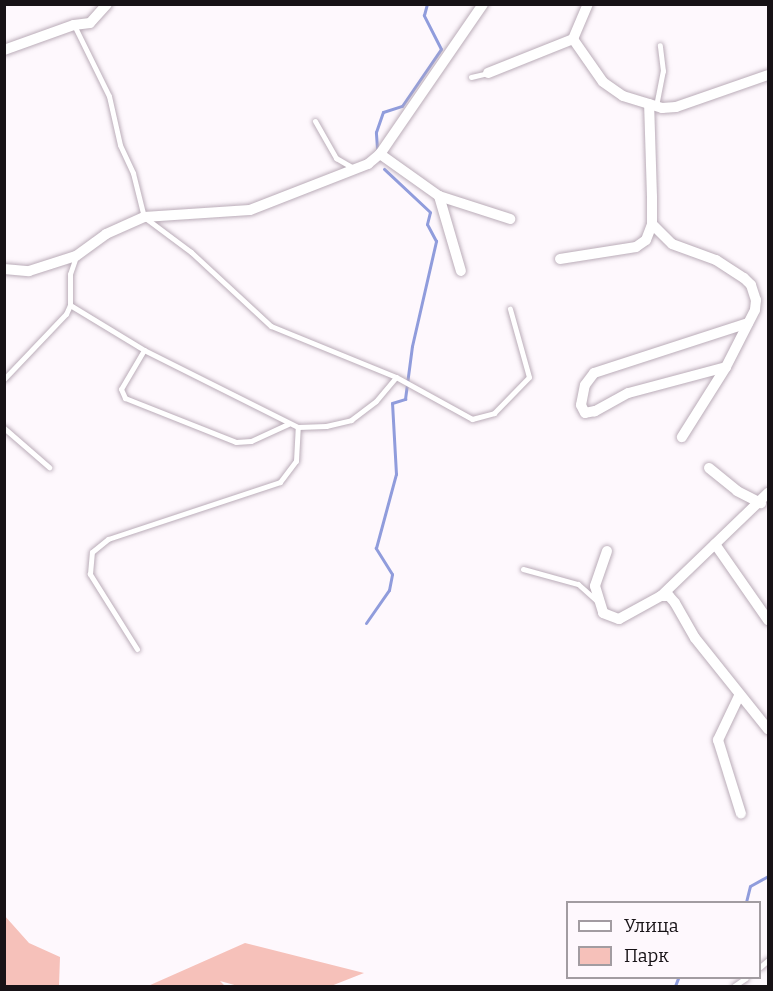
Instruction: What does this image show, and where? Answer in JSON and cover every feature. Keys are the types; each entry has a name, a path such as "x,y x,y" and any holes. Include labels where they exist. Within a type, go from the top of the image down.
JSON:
{"street":[{"path":"4,50 97,19 107,4"},
{"path":"4,269 29,271 76,256 106,234 144,218 250,210 355,168 380,154 483,4"},
{"path":"488,73 573,39 588,4"},
{"path":"573,39 603,82 622,96 652,105 676,107 768,75"},
{"path":"560,259 636,247 646,240 652,224 652,105"},
{"path":"380,154 439,196 510,219"},
{"path":"439,196 461,271"},
{"path":"652,224 672,244 716,260 752,285 755,310 726,367 682,437"},
{"path":"726,367 628,393 595,411 585,412 581,405 585,385 594,373 748,322"},
{"path":"709,468 736,491 761,503"},
{"path":"607,551 595,586 598,603 603,613 619,619 661,596 761,503 768,493"},
{"path":"715,544 768,620"},
{"path":"661,596 669,596 675,603 695,638 739,696 768,729"},
{"path":"739,696 718,740 741,814"}],"lane":[{"path":"74,25 109,96 120,145 133,173 144,218 191,252 271,326 396,377 472,419 494,413 529,377 510,309"},
{"path":"652,105 663,71 660,45"},
{"path":"471,77 488,73"},
{"path":"315,121 336,158 355,168"},
{"path":"76,256 67,290 70,305 144,350 288,424 298,427 326,426 351,420 376,401 396,377"},
{"path":"4,379 70,305"},
{"path":"144,350 121,389 125,398 236,442 251,441 288,424"},
{"path":"137,649 90,574 92,552 108,539 280,482 296,461 298,427"},
{"path":"4,428 49,467"},
{"path":"523,569 578,584 598,603"}],"green space":[{"path":"4,915 29,943 60,957 59,986 5,986"},
{"path":"245,943 364,973 331,986 238,986 220,981 225,986 148,986"}],"waterway":[{"path":"377,148 376,132 383,112 402,106 441,49 424,15 427,4"},
{"path":"366,623 389,590 392,574 376,548 396,474 392,403 405,399 412,346 436,241 427,224 430,212 384,169"},
{"path":"746,901 750,886 768,876"},
{"path":"675,986 678,979"}]}
